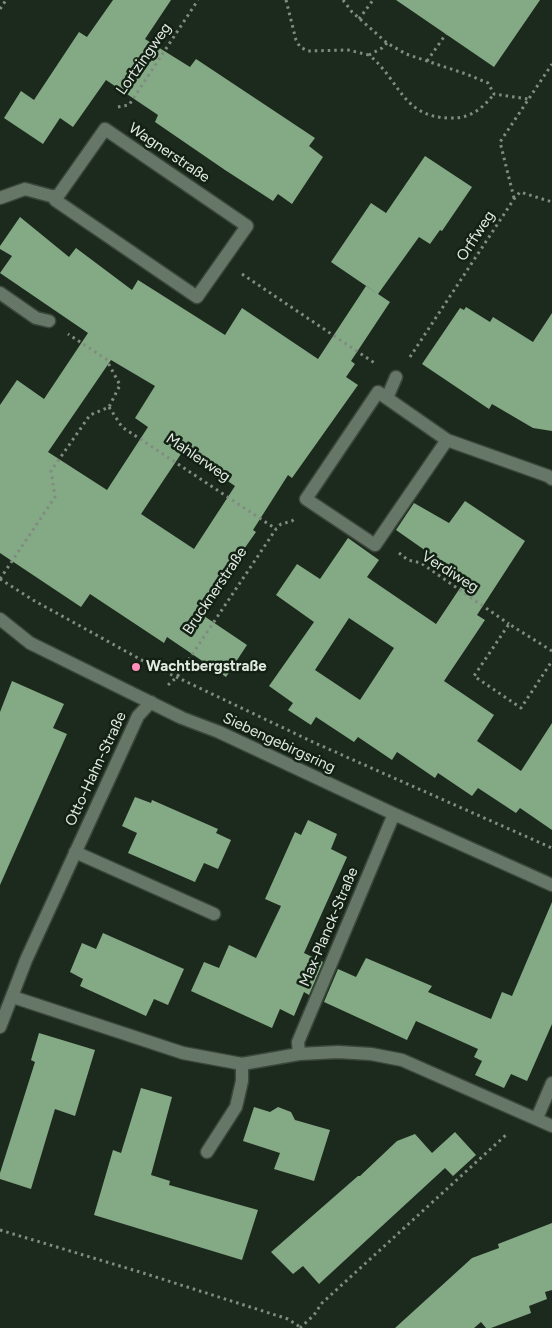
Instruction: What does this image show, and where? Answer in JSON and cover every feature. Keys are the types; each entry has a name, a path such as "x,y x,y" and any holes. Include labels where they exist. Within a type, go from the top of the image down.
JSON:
{"street":[{"name":"Wagnerstraße","path":"105,129 246,226 223,262 197,297 56,200 105,129"},
{"path":"0,198 25,189 58,196"},
{"path":"0,293 36,318 48,321"},
{"path":"387,398 396,377"},
{"path":"447,440 376,545 306,499 378,392 447,440 552,479"},
{"name":"Siebengebirgsring","path":"0,619 30,643 182,718 219,732 552,885"},
{"name":"Otto-Hahn-Straße","path":"0,1027 26,960 138,716 151,702"},
{"name":"Max-Planck-Straße","path":"299,1054 298,1042 394,814"},
{"path":"75,852 214,914"},
{"path":"13,997 183,1053 242,1064 299,1054 338,1052 370,1054 402,1060 552,1126"},
{"path":"207,1152 236,1107 242,1081 242,1064"},
{"path":"536,1118 552,1083"}],"path":[{"path":"0,9 6,0"},
{"name":"Lortzingweg","path":"110,109 129,105 198,0"},
{"path":"286,0 296,40 300,47 308,51 348,50 369,55 377,62 403,98 429,116 453,118 465,116 484,106 494,94"},
{"path":"343,0 359,19 386,43 406,54 466,74 488,84 494,94"},
{"path":"359,19 373,0"},
{"path":"426,61 446,34"},
{"path":"369,55 382,48 386,43"},
{"path":"514,199 500,142 552,64"},
{"path":"494,94 528,99"},
{"path":"514,199 520,192 552,202"},
{"name":"Orffweg","path":"396,377 514,199"},
{"path":"223,262 396,377"},
{"path":"48,321 106,359 120,384 108,407 90,415 52,471 54,497 0,579 146,663 316,743 552,848"},
{"name":"Mahlerweg","path":"108,407 122,427 276,529"},
{"name":"Brucknerstraße","path":"151,702 177,677 276,529 282,524 292,521 306,499"},
{"name":"Verdiweg","path":"381,539 408,560 421,563 509,624 552,651"},
{"path":"509,624 474,676 521,708 552,660"},
{"path":"0,1230 288,1318 300,1328 314,1315 322,1304 519,1123 523,1114"}],"building":[{"path":"113,0 171,0 145,39 190,67 196,59 315,138 309,146 323,157 292,204 278,194 273,201 225,170 155,122 158,115 106,80 73,127 60,118 43,144 4,118 21,91 34,100 79,32 87,37"},
{"path":"396,0 540,0 494,67"},
{"path":"425,156 472,187 442,231 440,230 430,244 419,237 378,294 331,262 371,203 386,213"},
{"path":"20,217 69,257 76,248 132,290 138,280 225,335 242,308 318,359 366,286 390,302 351,361 355,364 346,377 358,385 292,478 288,475 253,530 256,532 211,596 201,614 247,645 226,677 167,637 164,643 90,594 81,607 0,553 0,405 17,380 44,399 88,333 0,273 12,256 0,249 0,246","holes":["111,360 155,386 135,418 148,427 107,490 48,452","183,451 235,486 194,549 141,514"]},
{"path":"466,307 490,322 493,317 533,342 552,313 552,431 533,428 492,404 489,409 422,364 460,308 464,310"},
{"path":"465,501 525,541 477,615 485,620 444,681 494,715 477,741 521,771 552,723 552,830 520,808 516,813 478,788 472,796 438,773 435,778 397,752 392,760 358,737 354,742 316,717 311,725 288,710 293,703 269,686 314,622 276,595 297,564 320,579 348,538 379,560 367,577 436,624 466,579 396,530 414,503 449,523","holes":["349,618 394,648 360,700 315,670"]},
{"path":"12,681 64,704 53,728 67,734 0,885 0,712"},
{"path":"135,797 151,803 152,800 218,829 216,833 231,840 218,869 204,863 195,882 128,853 137,833 122,826"},
{"path":"308,820 337,834 331,849 347,857 304,953 323,962 309,995 304,992 294,1016 280,1009 272,1028 191,991 204,962 219,968 229,945 256,958 281,906 265,899 295,832 301,835"},
{"path":"552,902 552,1024 527,1081 511,1074 504,1088 475,1075 482,1061 474,1057 478,1049 416,1021 407,1040 324,1002 338,969 356,977 366,958 432,986 428,992 491,1019 502,992 512,996"},
{"path":"103,933 184,969 168,1005 154,999 146,1016 80,986 83,979 70,972 82,943 96,949"},
{"path":"39,1033 95,1050 75,1116 55,1109 31,1189 0,1179 0,1173 35,1062 31,1060"},
{"path":"141,1088 172,1097 151,1175 170,1181 169,1185 258,1210 242,1260 94,1215 113,1150 121,1153"},
{"path":"254,1107 270,1112 278,1107 291,1112 295,1120 330,1130 314,1181 274,1169 280,1153 243,1141"},
{"path":"455,1132 476,1155 453,1176 445,1168 319,1284 303,1266 293,1274 271,1252 360,1176 397,1141 415,1134 432,1153"},
{"path":"552,1223 552,1290 545,1292 547,1299 529,1306 531,1313 491,1328 486,1328 481,1322 474,1328 395,1328 472,1258 499,1248 498,1244"}],"place":[{"name":"Wachtbergstraße","path":"136,667"}]}
